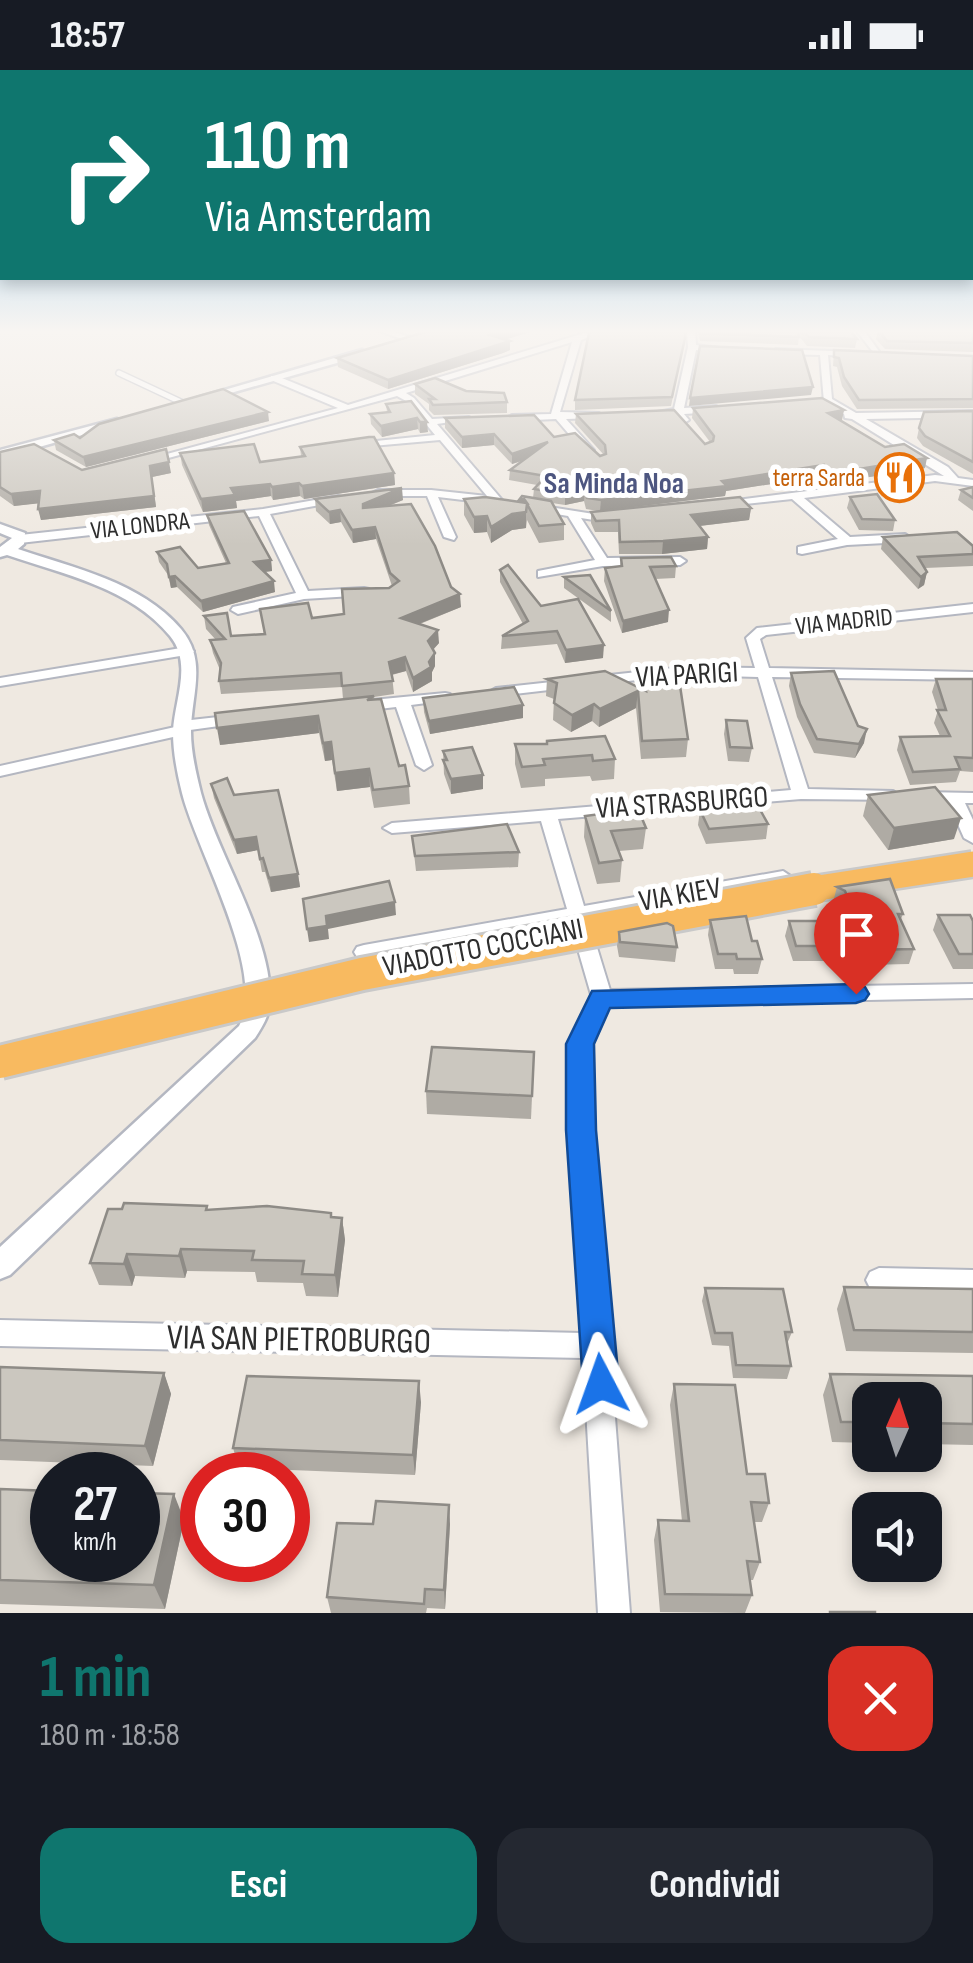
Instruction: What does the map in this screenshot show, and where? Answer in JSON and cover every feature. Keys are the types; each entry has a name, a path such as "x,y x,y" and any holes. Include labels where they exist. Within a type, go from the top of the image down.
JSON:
{"highway":[{"name":"VIADOTTO COCCIANI","path":"0,1062 221,1003 422,958 719,902 973,864"}],"street":[{"path":"156,410 189,401"},
{"path":"331,401 348,408"},
{"path":"139,462 372,401"},
{"path":"411,401 498,501"},
{"path":"556,416 560,401"},
{"path":"678,413 681,401"},
{"path":"825,401 953,478"},
{"path":"641,414 726,408"},
{"path":"678,413 689,427"},
{"path":"848,416 973,414"},
{"path":"502,418 604,415"},
{"path":"556,416 598,460"},
{"path":"427,422 484,419"},
{"path":"0,454 123,420"},
{"path":"376,444 441,437"},
{"path":"33,445 52,456"},
{"path":"712,506 953,478 973,483"},
{"path":"431,493 450,537"},
{"name":"VIA LONDRA","path":"9,547 360,495 431,493 600,518 638,514"},
{"path":"796,496 847,541"},
{"path":"263,512 304,595"},
{"path":"574,515 603,562"},
{"path":"0,528 15,531 9,547 132,597 176,632 187,650 190,674 182,728 187,777 199,824 252,958 259,1002 247,1032 0,1266"},
{"path":"802,550 847,541 916,538"},
{"path":"542,574 603,562 680,562"},
{"path":"238,610 304,595 373,592"},
{"name":"VIA MADRID","path":"760,672 753,638 762,631 973,608"},
{"path":"0,682 187,650"},
{"name":"VIA PARIGI","path":"477,694 686,671 973,676"},
{"path":"760,672 801,794"},
{"path":"344,708 458,696"},
{"path":"402,702 424,765"},
{"path":"0,771 182,728 247,719"},
{"name":"VIA STRASBURGO","path":"392,828 801,794 964,798"},
{"path":"964,798 973,838"},
{"path":"548,814 602,998 580,1044 581,1130 614,1613"},
{"name":"VIA KIEV","path":"364,952 782,877"},
{"path":"602,998 973,991"},
{"path":"880,1280 973,1282"},
{"name":"VIA SAN PIETROBURGO","path":"0,1333 598,1346"}],"lane":[{"path":"178,401 182,403"}],"building":[{"path":"180,401 246,401 268,412 83,457 54,440 74,434 80,438 99,424"},
{"path":"411,401 427,422 417,418 381,426 370,414 390,412 386,404"},
{"path":"430,401 507,402 433,405"},
{"path":"828,401 844,410 828,413 885,447 904,444 927,458 828,474 824,465 722,481 727,486 601,500 587,498 585,490 565,494 534,489 546,476 510,470 548,442 512,454 494,434 462,437 445,418 534,415 554,437 575,433 600,456 606,454 605,445 576,414 674,410 705,444 713,441 714,436 693,408"},
{"path":"973,411 973,462 925,436 919,428 924,412"},
{"path":"374,437 394,473 302,486 299,483 231,488 235,495 201,499 180,453 254,444 260,462 305,456 300,447"},
{"path":"34,444 82,470 166,449 169,462 150,466 154,496 38,509 40,491 11,494 0,487 0,452"},
{"path":"973,487 973,498 961,490"},
{"path":"402,488 363,504 363,508 411,504 435,546 451,587 460,594 401,618 438,630 428,641 435,653 429,662 431,667 413,678 405,657 389,662 393,681 342,686 341,673 219,681 221,663 210,640 225,639 204,616 227,613 231,636 265,634 260,609 308,603 312,618 344,614 342,589 389,588 399,581 390,573 375,527 352,530 340,510 329,512 315,499"},
{"path":"877,494 895,520 862,519 850,497"},
{"path":"522,496 551,501 564,524 539,526 527,504 526,512 512,514 491,527 487,516 474,517 464,499 485,497 527,503 519,500"},
{"path":"740,497 751,508 691,515 708,537 620,542 619,520 596,521 591,512"},
{"path":"244,511 271,560 254,562 274,581 201,601 175,576 169,577 167,564 157,552 180,547 198,568 229,563 207,515"},
{"path":"957,532 973,546 973,554 918,557 927,572 921,577 883,537"},
{"path":"671,557 676,566 650,567 669,610 623,621 605,568 622,566 621,558"},
{"path":"508,565 541,606 578,599 604,645 566,650 557,631 502,636 528,621 500,570"},
{"path":"590,575 611,611 564,577"},
{"path":"605,671 646,691 643,676 679,679 688,739 642,741 638,691 600,709 594,704 572,715 554,703 557,683 547,679"},
{"path":"834,671 858,726 867,729 859,744 817,739 791,673"},
{"path":"936,679 973,679 973,758 955,757 960,769 913,772 900,737 950,736 937,710 946,710"},
{"path":"514,687 523,705 429,721 423,698"},
{"path":"374,696 367,700 381,699 399,766 405,765 409,786 373,790 369,769 335,773 331,742 323,743 318,716 217,728 215,713"},
{"path":"726,720 747,721 752,748 730,747"},
{"path":"605,736 615,759 593,761 592,755 543,759 545,765 522,767 515,744 547,744"},
{"path":"472,747 483,775 451,779 443,751"},
{"path":"227,778 234,795 278,790 298,874 269,878 256,837 234,840 211,784"},
{"path":"935,787 961,818 894,828 868,795"},
{"path":"758,806 768,824 709,829 700,810"},
{"path":"638,809 646,828 611,831 622,860 599,863 585,816"},
{"path":"507,824 519,852 415,856 412,836"},
{"path":"890,879 903,914 898,914 914,949 868,950 845,891 837,887"},
{"path":"389,881 395,902 326,916 327,926 307,929 303,899"},
{"path":"938,915 970,915 973,954 959,954"},
{"path":"746,916 752,941 757,941 762,959 718,954 710,920"},
{"path":"789,921 820,921 828,946 796,946"},
{"path":"667,923 673,926 677,947 620,942 619,932"},
{"path":"432,1047 534,1052 532,1096 426,1091"},
{"path":"124,1203 207,1206 206,1210 267,1206 331,1213 331,1217 342,1218 335,1275 302,1274 304,1261 252,1260 254,1251 181,1249 179,1256 127,1254 124,1264 90,1263 108,1209 122,1209"},
{"path":"844,1287 973,1289 973,1332 854,1330"},
{"path":"705,1288 783,1289 792,1332 785,1332 791,1366 736,1365 732,1333 715,1333"},
{"path":"0,1367 164,1373 145,1446 0,1440"},
{"path":"830,1374 973,1376 973,1424 942,1423 942,1382 852,1382 852,1422 841,1422"},
{"path":"247,1376 419,1381 413,1455 233,1448"},
{"path":"674,1384 735,1385 747,1474 765,1474 769,1503 751,1502 760,1562 747,1561 752,1595 665,1594 658,1520 689,1521"},
{"path":"0,1489 30,1490 30,1581 0,1580"},
{"path":"160,1494 174,1494 160,1558"},
{"path":"376,1501 449,1505 444,1590 425,1589 424,1604 327,1597 337,1523 373,1524"},
{"path":"62,1582 155,1582 154,1585"}],"place":[{"name":"terra Sarda","path":"900,478"}],"district":[{"name":"Sa Minda Noa","path":"614,484"}],"route":[{"path":"601,1384 581,1130 580,1044 602,998 856,994"}]}
